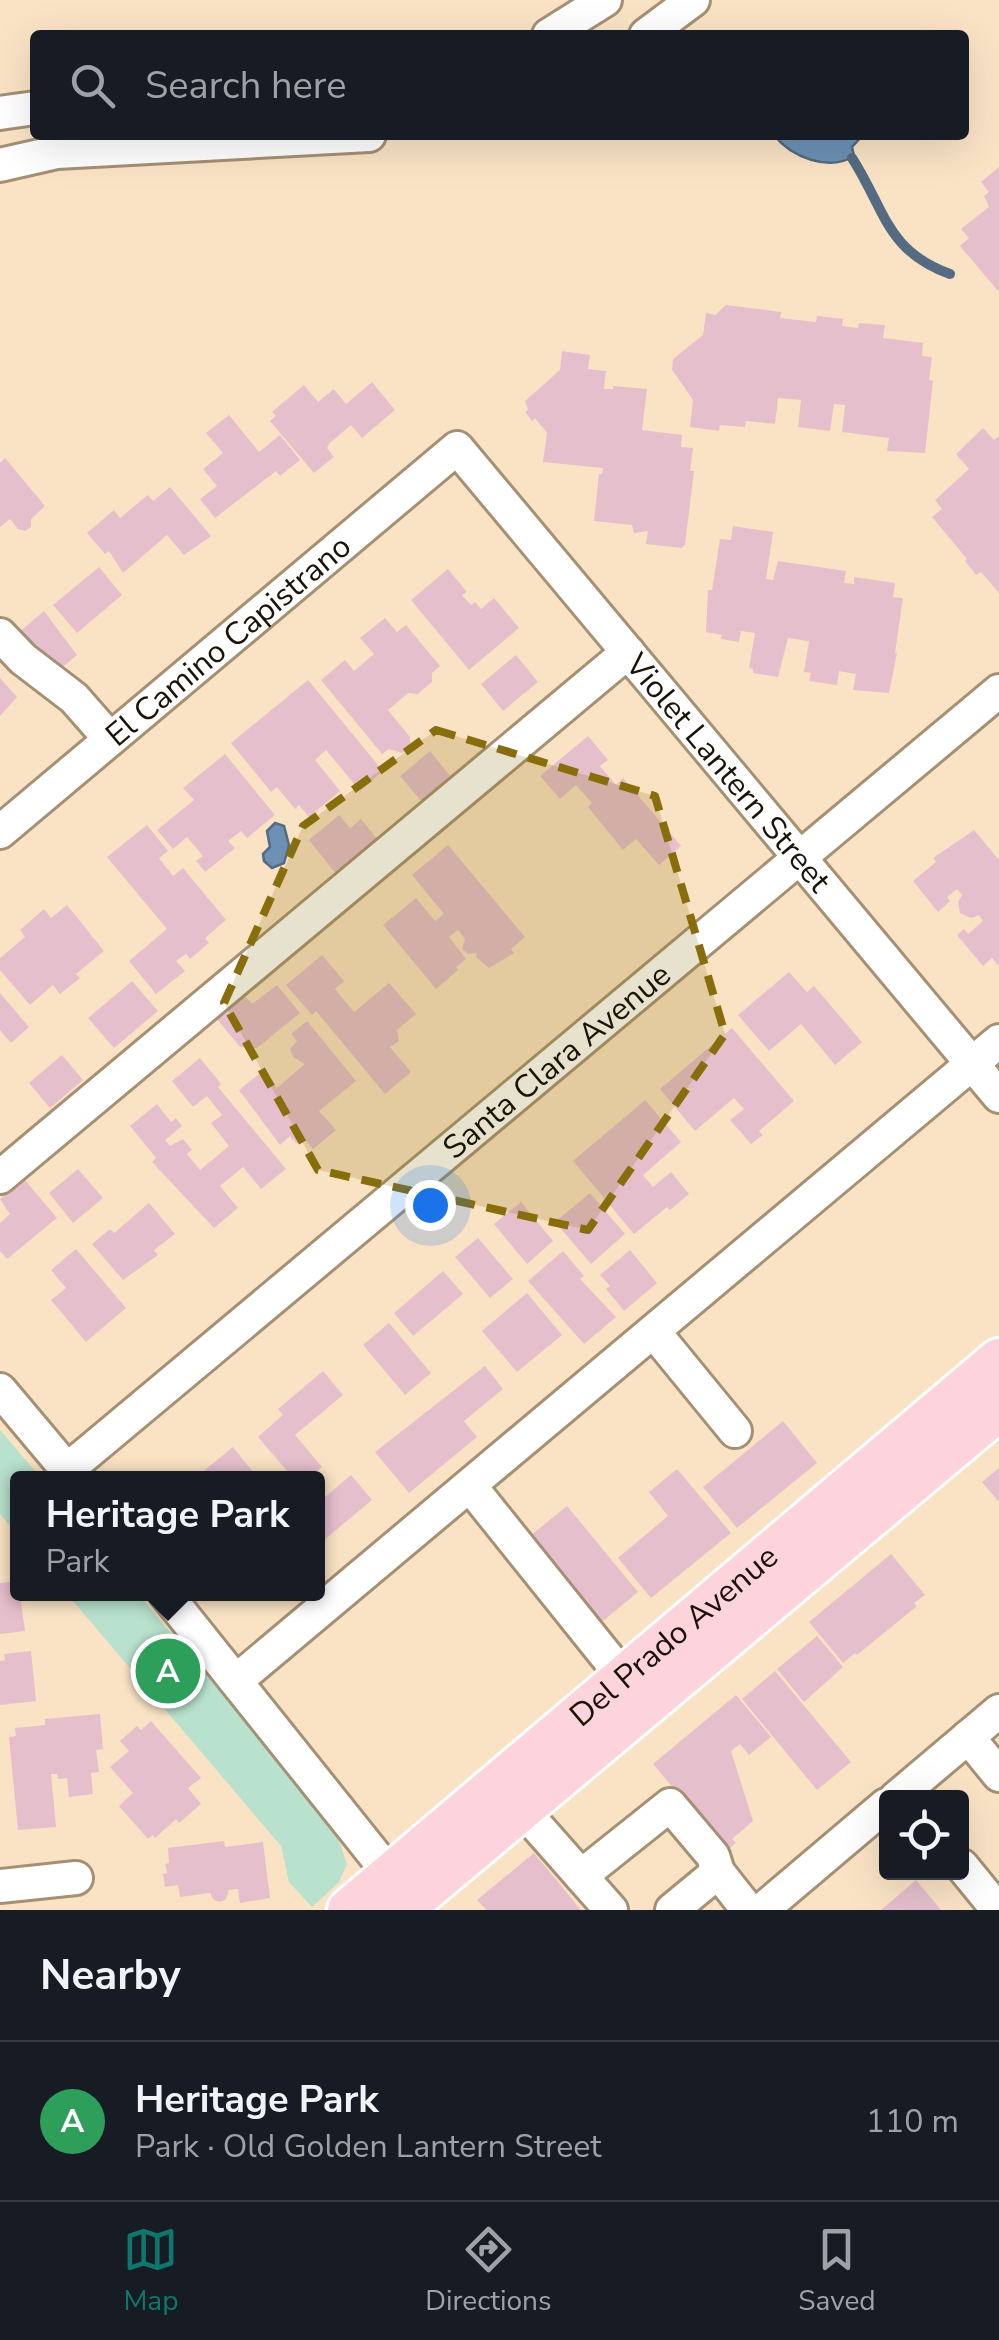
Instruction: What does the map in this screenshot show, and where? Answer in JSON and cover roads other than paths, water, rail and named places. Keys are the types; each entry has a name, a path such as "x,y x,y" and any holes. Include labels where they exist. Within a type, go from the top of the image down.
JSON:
{"main road":[{"name":"Del Prado Avenue","path":"401,1895 624,1678 999,1360"},
{"name":"Del Prado Avenue","path":"350,1910 401,1895 521,1808 999,1410"}],"street":[{"path":"556,30 606,0"},
{"path":"653,30 693,0"},
{"path":"0,113 30,109"},
{"path":"0,165 57,152 277,140"},
{"name":"Violet Lantern Street","path":"457,448 999,1096"},
{"name":"El Camino Capistrano","path":"0,832 457,448"},
{"path":"0,635 23,659 74,698 110,740"},
{"path":"0,1177 628,652"},
{"name":"Santa Clara Avenue","path":"75,1471 999,691"},
{"path":"236,1682 999,1041"},
{"path":"654,1332 735,1431"},
{"path":"0,1390 68,1471"},
{"path":"470,1486 624,1678"},
{"path":"172,1601 401,1895"},
{"path":"906,1790 999,1711"},
{"path":"968,1737 999,1775"},
{"path":"581,1876 670,1805 712,1856 718,1872 748,1910"},
{"path":"521,1808 611,1910"},
{"path":"762,1910 879,1813"},
{"path":"672,1910 718,1872"},
{"path":"969,1875 998,1910"},
{"path":"0,1886 76,1878"}],"water":[{"path":"778,140 858,140 852,147 854,156 833,163 800,156"},
{"path":"275,823 284,826 289,845 284,863 272,868 263,854 270,847 267,831"}],"waterway":[{"path":"852,158 900,241 929,265 950,274"}],"place":[{"name":"Heritage Park","path":"168,1671"}]}
